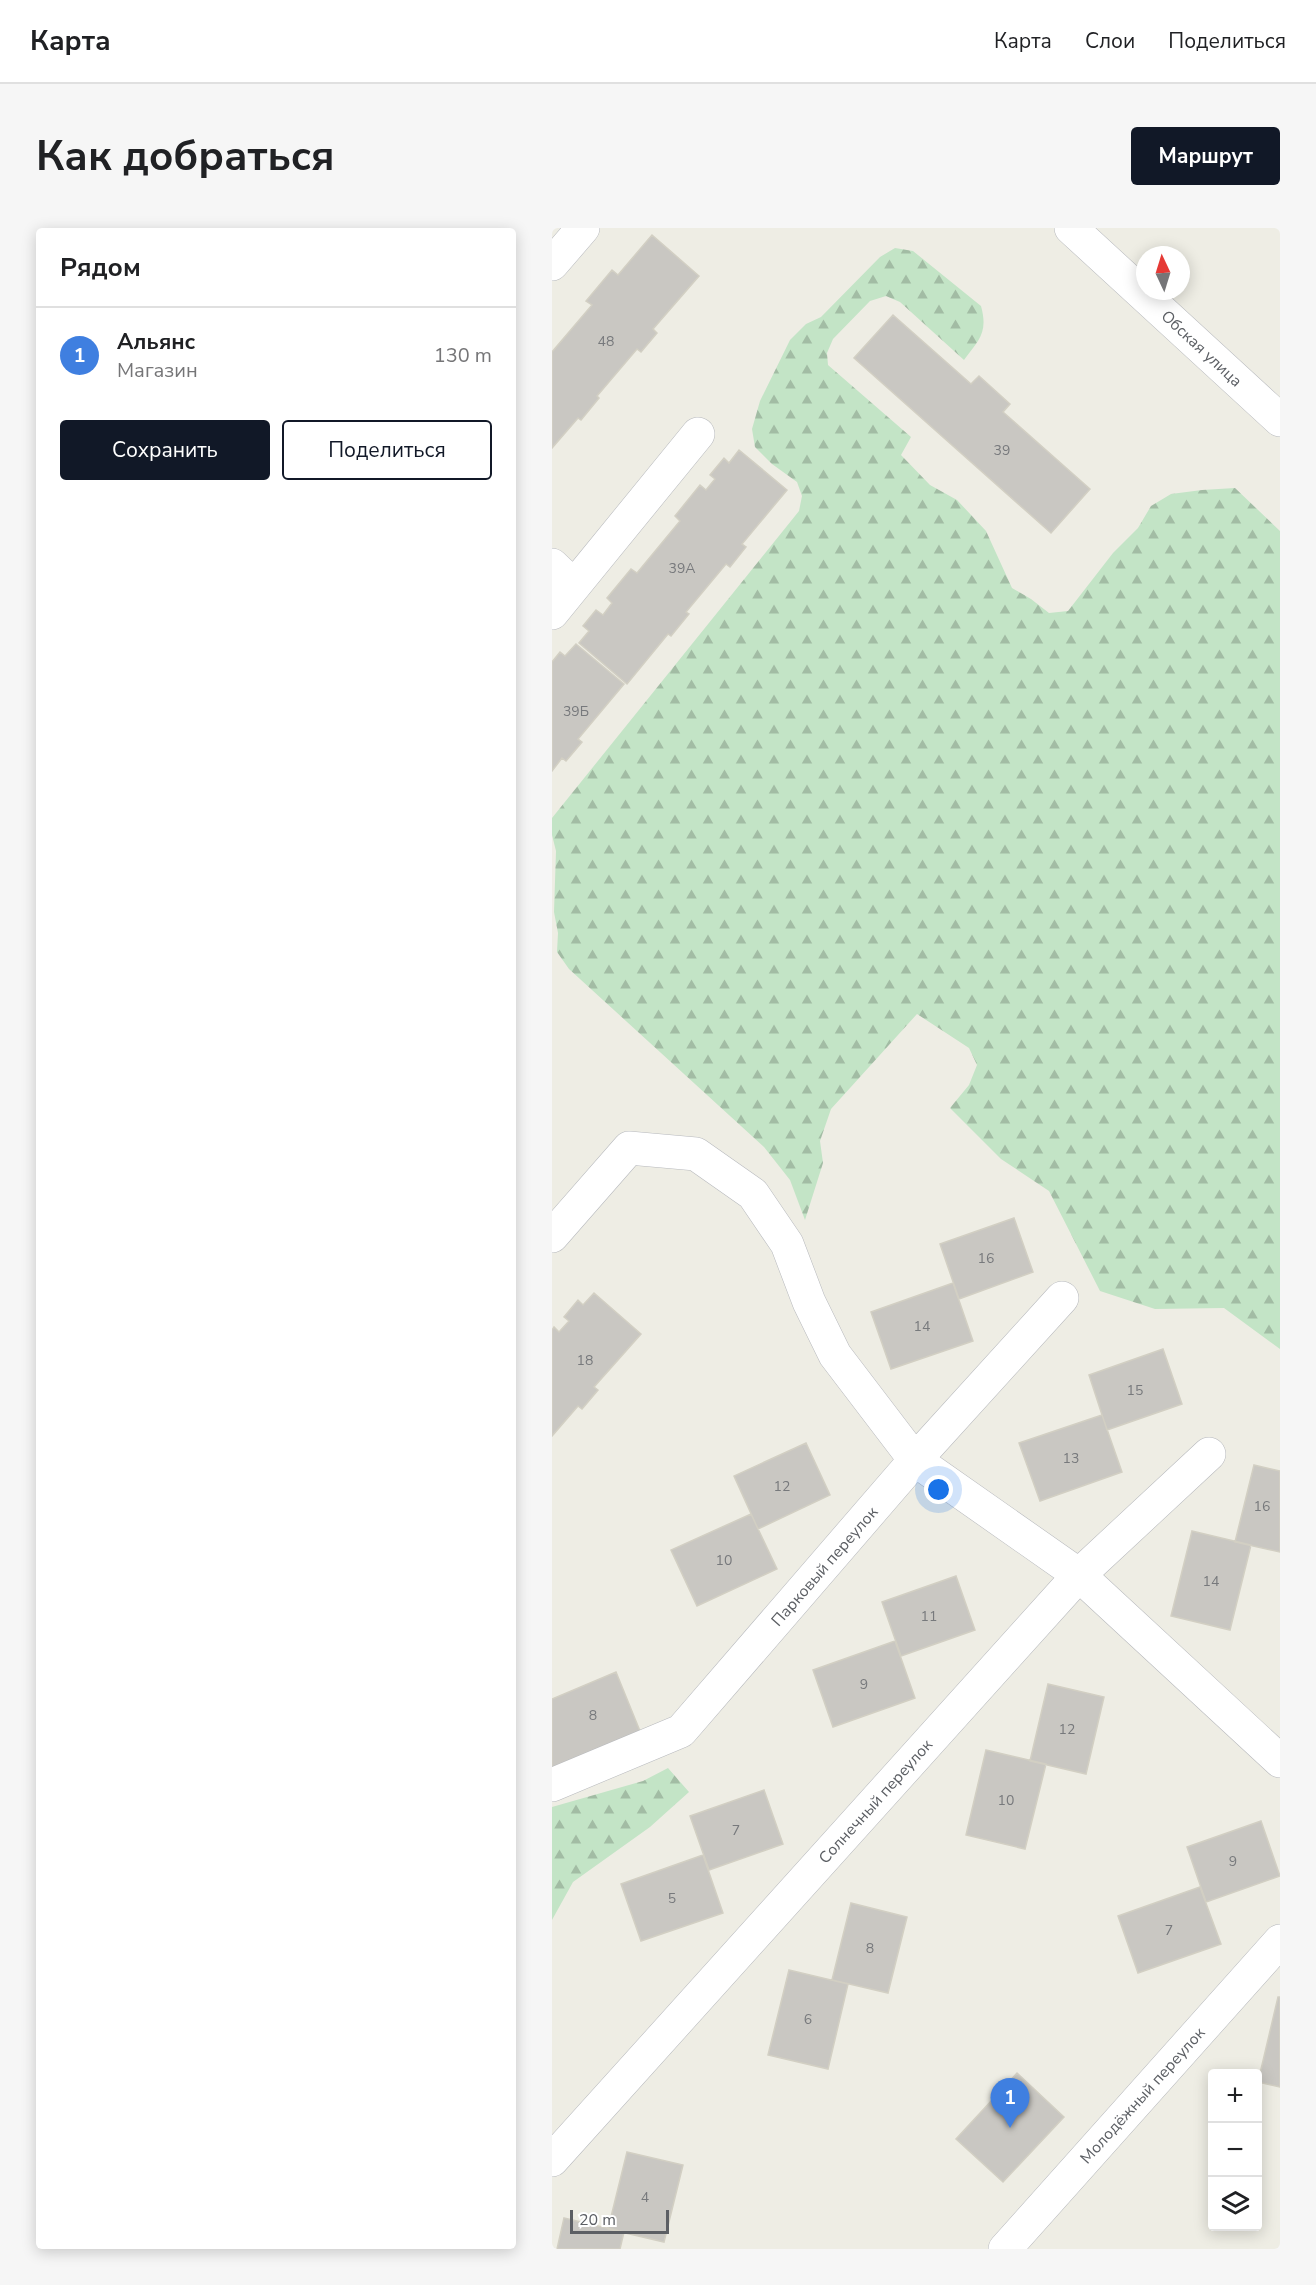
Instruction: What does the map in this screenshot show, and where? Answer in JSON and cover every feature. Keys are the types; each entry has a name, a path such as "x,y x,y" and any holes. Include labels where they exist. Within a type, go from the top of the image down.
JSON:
{"street":[{"path":"552,264 583,228"},
{"name":"Обская улица","path":"1071,228 1280,420"},
{"path":"552,613 563,576 698,434"},
{"path":"552,1236 629,1148 696,1154 753,1194 787,1244 808,1302 835,1355 915,1460 1079,1575 1280,1761"},
{"name":"Парковый переулок","path":"552,1785 681,1731 915,1460 1062,1298"},
{"name":"Солнечный переулок","path":"552,2160 1079,1575 1209,1454"},
{"name":"Молодёжный переулок","path":"1005,2249 1280,1941"}],"green space":[{"path":"895,248 913,251 981,306 984,322 978,341 964,360 900,302 886,296 870,301 833,339 827,353 828,365 911,437 901,455 930,485 957,500 986,531 1012,588 1049,613 1068,611 1113,553 1138,528 1151,506 1171,494 1235,488 1280,531 1280,1349 1224,1308 1155,1309 1100,1291 1049,1191 1001,1159 950,1108 969,1085 977,1065 969,1048 917,1014 831,1109 820,1141 823,1163 805,1220 790,1180 764,1147 569,969 557,952 558,933 554,912 556,851 552,835 552,818 799,511 802,496 797,482 772,464 755,447 752,429 760,401 790,340 806,324 821,317 880,257"},
{"path":"668,1768 689,1792 650,1827 573,1882 552,1920 552,1807 643,1781"}],"building":[{"path":"652,235 699,276 653,329 657,333 641,352 637,349 597,396 599,398 581,420 578,418 552,448 552,352 592,305 586,301 612,270 618,275"},
{"path":"893,315 971,384 979,376 1010,404 1003,412 1090,489 1051,533 854,358"},
{"path":"739,450 787,490 742,544 746,547 730,567 726,564 686,612 689,614 671,636 668,634 627,684 579,643 589,631 583,626 596,610 603,615 612,603 607,598 631,569 637,573 680,521 675,516 700,485 706,490 715,479 710,475 724,458 729,463"},
{"path":"576,644 624,684 578,739 582,742 566,761 562,758 552,771 552,662 560,652 565,656"},
{"path":"1014,1218 1033,1272 959,1299 940,1244"},
{"path":"953,1283 973,1341 891,1369 871,1312"},
{"path":"594,1293 641,1334 594,1387 598,1390 582,1409 578,1406 552,1436 552,1330 554,1327 559,1332 569,1321 564,1317 578,1300 583,1305"},
{"path":"1163,1349 1182,1404 1107,1430 1089,1375"},
{"path":"1102,1415 1122,1472 1040,1501 1019,1443"},
{"path":"806,1443 830,1495 758,1529 734,1476"},
{"path":"1254,1465 1280,1471 1280,1552 1235,1542"},
{"path":"751,1514 777,1569 697,1606 671,1550"},
{"path":"1192,1531 1251,1545 1230,1630 1171,1616"},
{"path":"956,1576 975,1630 901,1656 882,1602"},
{"path":"895,1641 915,1698 833,1727 813,1670"},
{"path":"616,1672 640,1731 552,1768 552,1699"},
{"path":"1048,1684 1104,1697 1086,1774 1030,1761"},
{"path":"986,1750 1046,1764 1025,1849 966,1835"},
{"path":"764,1790 783,1844 709,1870 690,1816"},
{"path":"1261,1821 1280,1876 1206,1902 1187,1847"},
{"path":"703,1855 723,1913 641,1941 621,1884"},
{"path":"1200,1887 1221,1944 1138,1973 1118,1916"},
{"path":"851,1903 907,1917 888,1993 832,1980"},
{"path":"789,1970 848,1984 828,2069 768,2055"},
{"path":"1278,1997 1280,1997 1280,2087 1262,2083 1261,2069"},
{"path":"1017,2073 1064,2117 1003,2182 956,2139"},
{"path":"627,2152 683,2165 664,2242 608,2229"},
{"path":"564,2218 624,2232 620,2249 557,2249"}],"place":[{"name":"Альянс","path":"1010,2128"}]}
